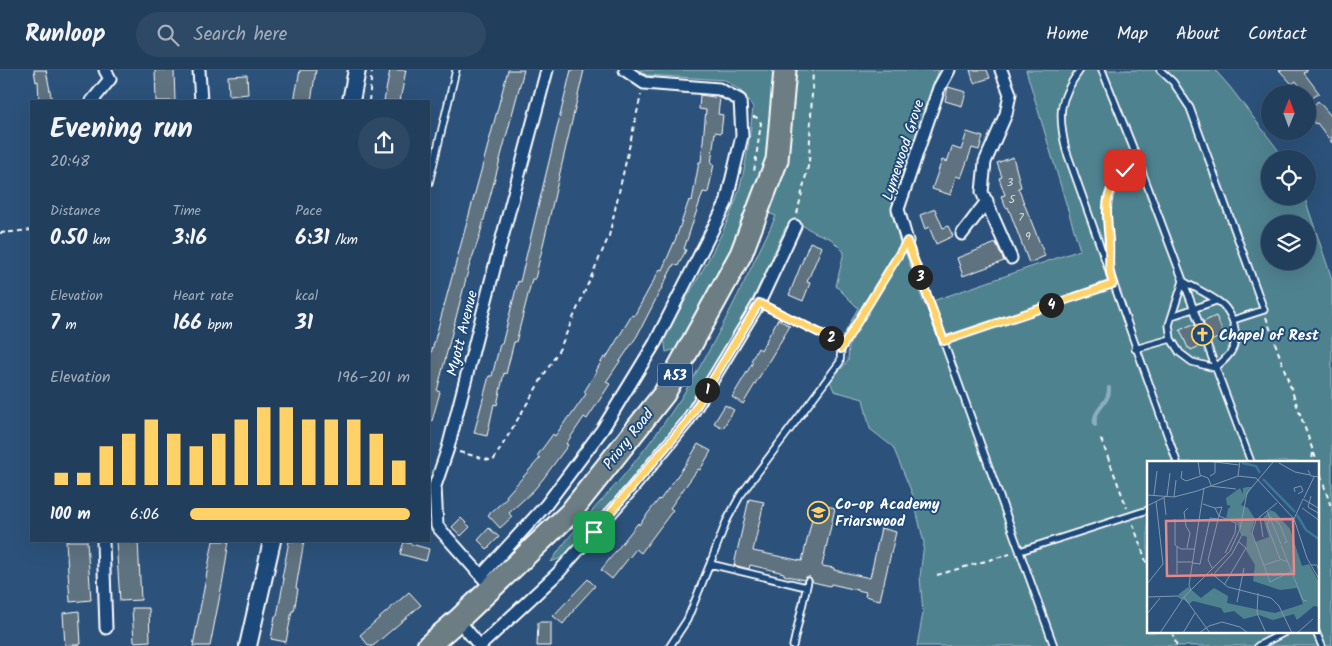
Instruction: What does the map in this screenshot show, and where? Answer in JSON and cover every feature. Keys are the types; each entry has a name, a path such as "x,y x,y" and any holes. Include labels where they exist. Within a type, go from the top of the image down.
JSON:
{"highway":[{"name":"Priory Road","path":"428,646 458,620 486,581 570,512 664,394 741,254 777,160 785,70"}],"main road":[{"path":"351,100 357,70"},
{"path":"248,646 272,542"}],"street":[{"path":"93,100 110,79 105,70"},
{"path":"199,70 201,100"},
{"name":"Myott Avenue","path":"486,581 437,526 434,486 448,448 547,70"},
{"name":"Priory Road","path":"486,581 602,430 654,343 726,203 742,136 740,100 719,89 644,83 625,70"},
{"name":"Lymewood Grove","path":"907,241 898,209 939,88 949,70"},
{"path":"1001,70 1010,94 1006,114 985,162 982,192 1011,258"},
{"path":"962,234 987,201"},
{"path":"458,620 480,646 558,573 631,490 687,422 759,303 795,226"},
{"path":"103,542 106,628"}],"lane":[{"path":"430,179 456,70"},
{"path":"1080,70 1072,81 1061,108 1060,124 1066,150 1177,461"},
{"path":"1102,70 1202,331"},
{"path":"1160,70 1174,82 1190,108 1264,310 1233,320"},
{"path":"1108,270 1109,243 1105,214 1108,200 1112,185 1131,161 1134,150"},
{"path":"907,241 1054,646"},
{"path":"1183,281 1222,305 1233,320 1236,335 1233,348 1227,357 1215,368"},
{"path":"1183,281 1169,325 1170,339 1180,353 1192,362 1215,368"},
{"path":"1172,316 1216,301"},
{"path":"670,646 687,620 726,522 740,496 840,362 841,349 838,342 759,303"},
{"path":"1136,349 1170,339"},
{"path":"1205,339 1251,461"},
{"path":"1020,551 1147,510"},
{"path":"710,564 806,587"},
{"path":"793,646 808,580"},
{"path":"1258,646 1282,634"},
{"path":"1317,634 1322,646"}],"path":[{"path":"370,100 372,70"},
{"path":"795,226 809,162 813,70"},
{"path":"448,448 492,461 560,348 609,236 644,83"},
{"path":"741,115 756,117 761,123 752,180"},
{"path":"0,233 30,230"},
{"path":"841,349 907,241"},
{"path":"944,341 1113,284"},
{"path":"1264,310 1317,461"},
{"path":"1102,439 1147,564"},
{"path":"1312,461 1313,451"},
{"path":"1320,473 1332,510"},
{"path":"937,575 1020,551"},
{"path":"1173,634 1177,646"}],"green space":[{"path":"639,70 939,70 893,201 892,215 924,304 1080,250 1026,70 1215,70 1261,128 1261,140 1270,140 1278,150 1261,150 1261,205 1307,205 1310,215 1261,215 1261,270 1316,270 1316,232 1332,279 1332,646 917,646 923,613 920,577 924,543 912,493 893,447 870,429 863,399 834,391 830,381 848,361 849,345 846,331 858,308 836,286 844,252 831,239 793,220 785,228 753,299 728,345 687,412 644,467 569,555 551,562 577,528 634,462 680,399 724,322 776,216 750,206 731,254 680,348 666,352 664,337 723,231 739,189 746,162 753,107 741,91 725,80 646,75"}],"building":[{"path":"34,70 46,70 52,100 39,100 38,81 36,82"},
{"path":"155,70 174,70 175,100 156,100"},
{"path":"300,70 316,70 311,100 294,100"},
{"path":"390,70 406,70 400,100 384,100"},
{"path":"508,70 524,70 479,238 469,267 437,391 440,392 432,421 430,421 430,357"},
{"path":"571,70 584,70 535,279 532,279 516,342 514,342 506,374 504,373 497,405 494,404 487,436 474,433 489,376 492,376 518,281 520,282"},
{"path":"970,70 987,70 990,78 974,83"},
{"path":"1279,70 1308,70 1304,73 1313,85 1299,85 1296,81 1292,84"},
{"path":"247,75 248,94 229,96 228,76"},
{"path":"948,87 966,92 962,106 945,101"},
{"path":"700,95 720,98 718,114 723,115 721,133 715,132 711,164 714,164 708,193 703,192 684,249 686,250 678,266 674,264 637,336 606,382 610,384 587,419 584,417 566,444 568,445 543,479 509,513 512,517 500,528 488,515 507,498 506,496 540,458 537,456 553,434 555,436 570,417 586,394 584,392 604,357 606,358 632,315 634,316 660,269 662,270 676,238 689,200 692,201 699,162 701,162 706,110 699,109"},
{"path":"1318,101 1332,117 1332,143 1316,124 1316,103"},
{"path":"967,132 983,137 979,150 972,148 961,178 956,176 951,195 932,189 942,160 947,162 952,147 961,150"},
{"path":"1013,157 1021,187 1018,188 1045,256 1029,263 1008,207 1006,208 1001,196 1005,195 999,178 1002,177 997,163"},
{"path":"935,209 943,228 948,226 953,236 936,244 929,227 925,229 920,215"},
{"path":"810,242 822,247 807,282 810,283 803,301 789,295"},
{"path":"996,243 1004,261 963,276 957,258"},
{"path":"1216,316 1224,335 1211,341 1205,334 1206,330 1203,322"},
{"path":"778,319 790,326 743,404 732,397 753,362 751,361 758,348 761,350"},
{"path":"1195,325 1198,333 1202,336 1200,339 1202,345 1191,350 1188,348 1180,330"},
{"path":"725,405 734,410 723,428 714,423"},
{"path":"698,444 711,451 700,470 698,469 670,508 673,510 641,553 636,549 612,579 601,570 638,523 639,525 660,500"},
{"path":"749,499 764,502 753,551 802,561 816,503 835,508 822,566 834,568 834,570 870,578 881,528 896,532 880,600 865,596 866,592 813,582 810,577 806,577 804,580 750,565 749,569 734,565"},
{"path":"461,518 470,527 461,536 452,527"},
{"path":"489,528 499,537 487,549 478,540"},
{"path":"66,542 87,542 91,600 70,602"},
{"path":"116,542 138,542 141,600 120,601"},
{"path":"213,542 229,542 210,646 193,646"},
{"path":"289,542 304,542 296,588 298,589 286,642 271,639 284,579 282,578"},
{"path":"404,542 429,549 426,561 400,554"},
{"path":"588,579 595,586 563,624 553,616"},
{"path":"409,592 421,605 373,646 369,646 360,635"},
{"path":"132,608 149,608 150,641 134,642"},
{"path":"79,611 81,644 65,646 63,613"},
{"path":"538,622 551,622 551,646 537,646"}],"waterway":[{"path":"1095,425 1096,415 1109,394 1109,388"}],"place":[{"name":"Chapel of Rest","path":"1203,335"},
{"name":"Co-op Academy Friarswood","path":"819,513"}],"route":[{"path":"594,532 687,422 759,303 838,342 841,349 907,241 944,341 1113,284 1108,270 1109,243 1105,214 1112,185 1125,170"}]}
